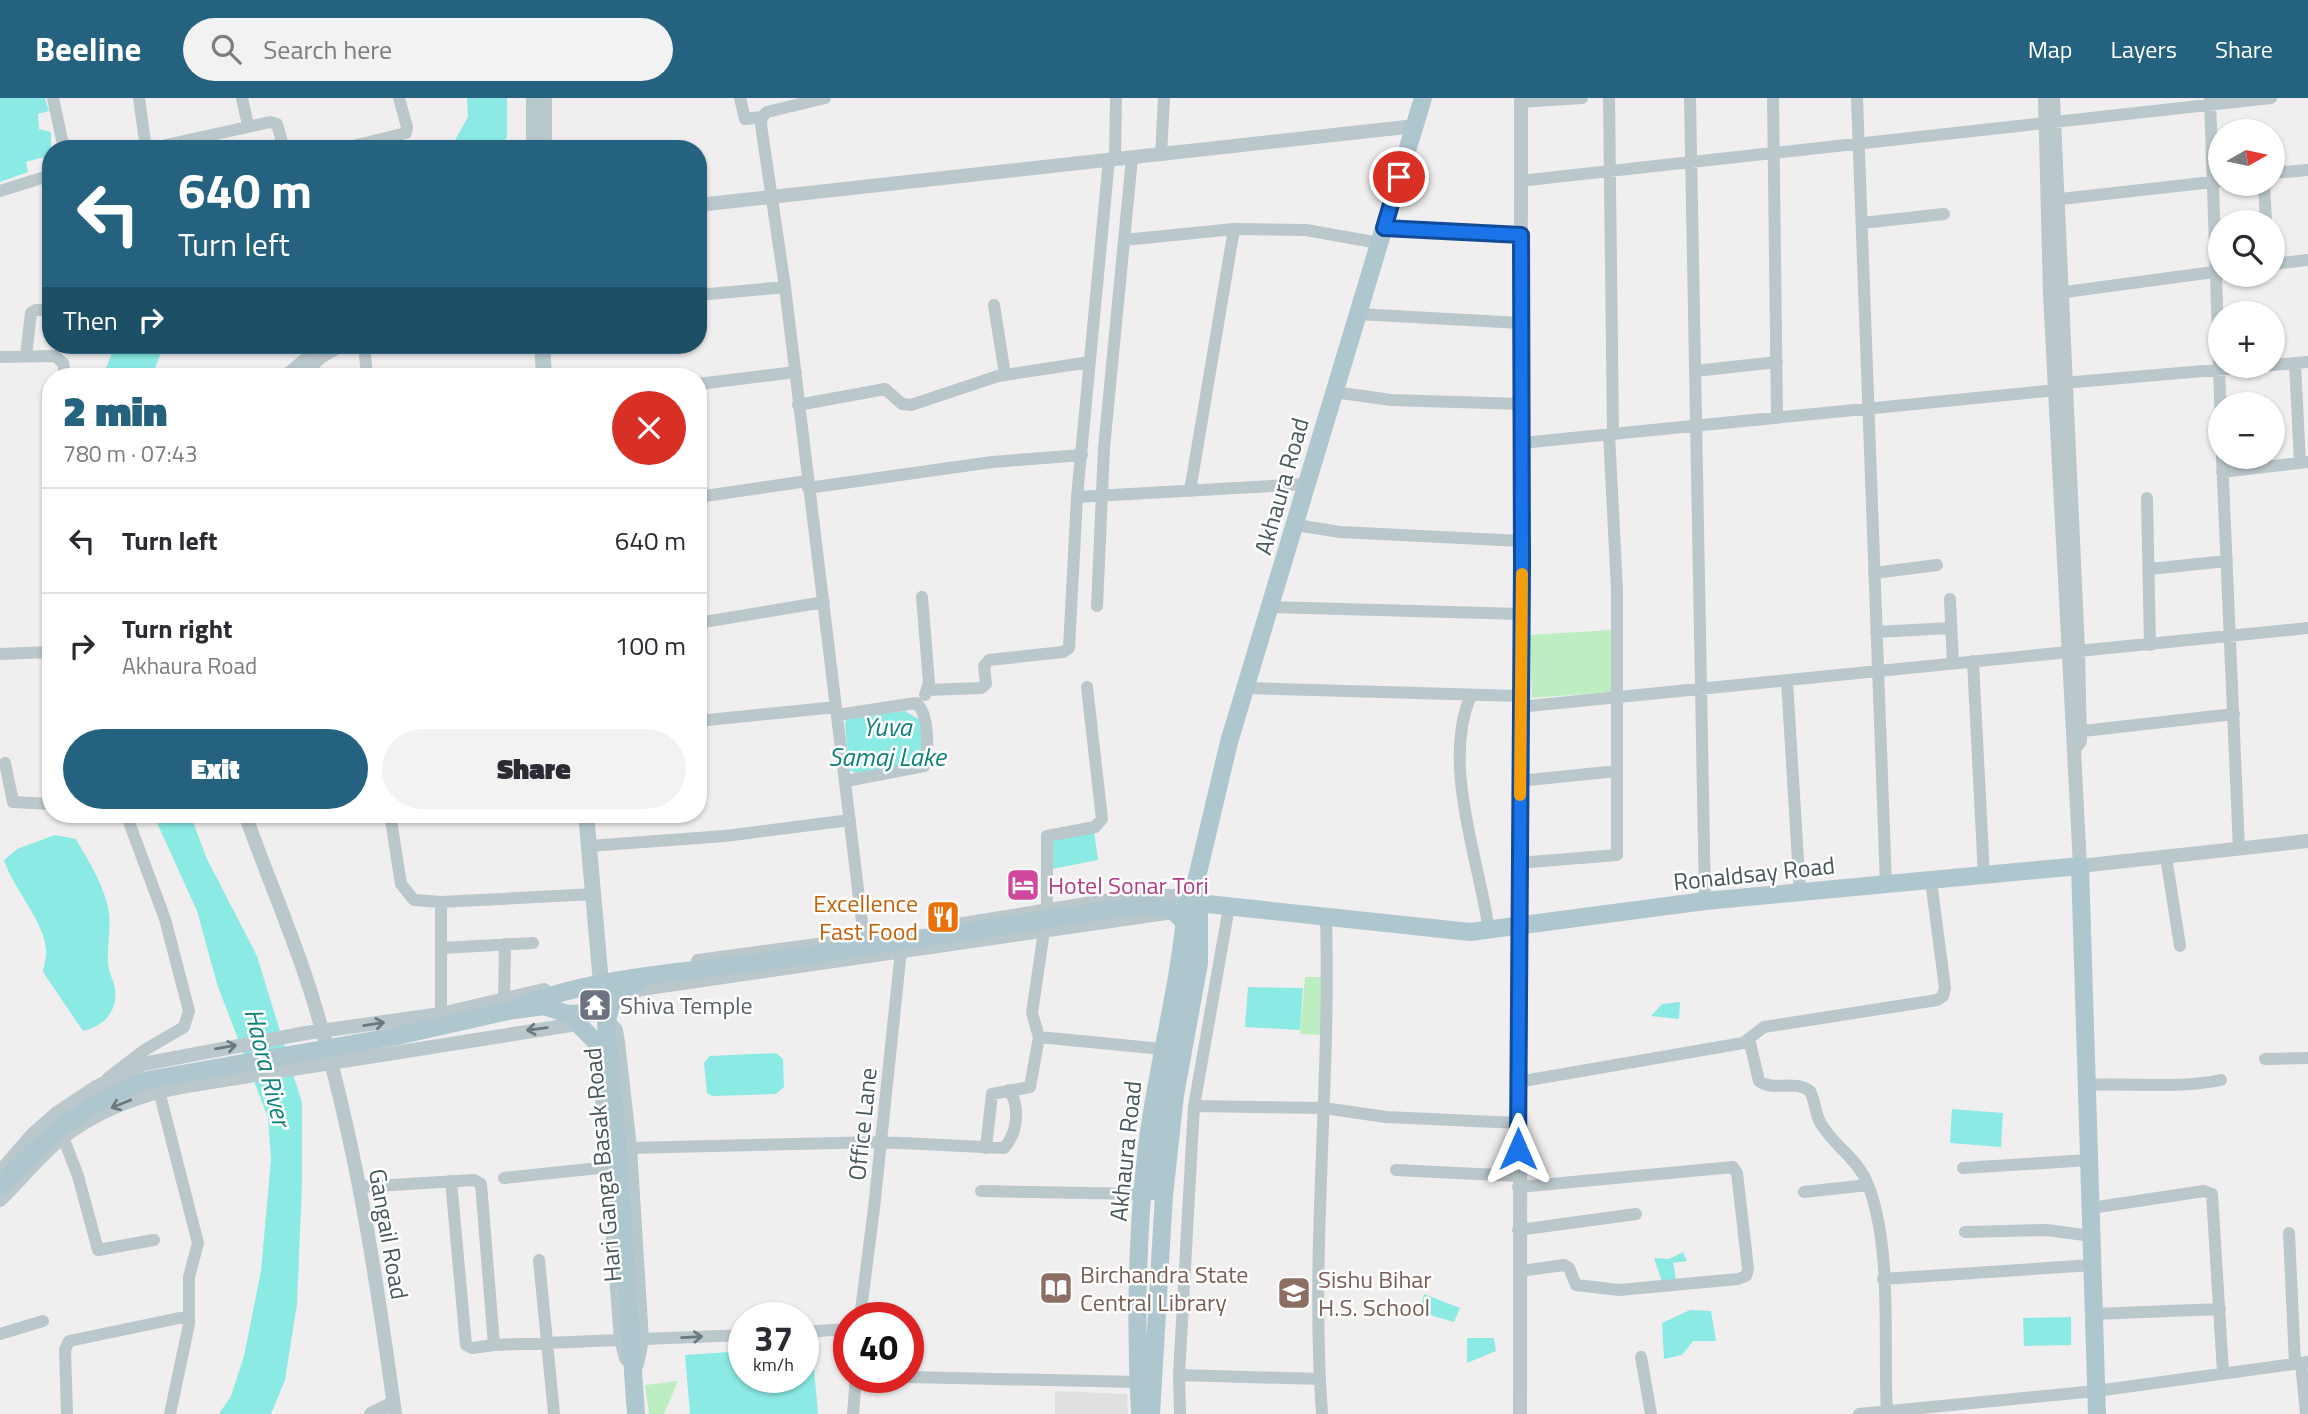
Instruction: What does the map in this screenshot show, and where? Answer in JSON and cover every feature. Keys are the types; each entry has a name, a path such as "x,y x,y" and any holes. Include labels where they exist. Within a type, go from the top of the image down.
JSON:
{"main road":[{"path":"534,98 534,140"},
{"name":"Akhaura Road","path":"1142,1414 1138,1381 1148,1193 1162,1049 1224,760 1257,689 1308,527 1306,484 1341,393 1423,98"},
{"path":"587,823 605,1020"},
{"path":"2080,866 2097,1414"},
{"name":"Ronaldsay Road","path":"1195,901 1432,930 1489,931 1705,901 2080,866"},
{"name":"Akhaura Road","path":"1151,1414 1164,1195 1175,1095 1199,963 1195,901"},
{"path":"6,1187 65,1122 94,1102 129,1087 184,1072 397,1036 543,996 661,975 1142,905 1162,906 1178,914 1189,928 1194,950 1165,1084 1148,1193 1142,1414"},
{"path":"506,1005 544,1006 568,1014 592,1013 624,987 661,975"},
{"path":"613,998 606,1024 636,1414"},
{"path":"568,1014 595,1041 616,1131"},
{"name":"Hari Ganga Basak Road","path":"605,1020 615,1030 629,1148 631,1340 609,1167 598,1033 605,1020"}],"street":[{"path":"54,98 62,140"},
{"path":"139,98 146,140"},
{"path":"242,98 248,125"},
{"path":"378,140 406,133 407,127 399,98"},
{"path":"546,98 546,140"},
{"path":"740,98 744,117 762,117 773,109 825,98"},
{"path":"928,690 981,688 986,684 984,666 989,660 1063,652 1069,648 1090,498 1116,98"},
{"path":"1161,155 1164,98"},
{"path":"1520,1414 1518,863 1522,614 1521,100 1582,98"},
{"path":"1518,863 1617,855 1617,589 1611,434 1609,98"},
{"path":"1690,98 1705,901"},
{"path":"1773,98 1777,416"},
{"path":"1857,98 1886,885"},
{"path":"2045,98 2051,122"},
{"path":"2054,98 2051,122 2054,200 2065,292 2060,385"},
{"path":"1520,181 2051,122 2210,101 2271,98"},
{"path":"2210,101 2212,119"},
{"path":"762,117 796,372 807,484 824,602 864,939"},
{"path":"185,140 248,125 277,124 281,140"},
{"path":"707,204 1415,126"},
{"path":"1097,606 1090,498 1082,455 1124,240 1132,158"},
{"path":"2286,172 2308,170"},
{"path":"0,191 42,178"},
{"path":"2054,200 2208,182"},
{"path":"2054,200 2049,294 2060,385 2074,652 2077,731 2074,751 2080,866"},
{"path":"1862,223 1944,214"},
{"path":"1124,240 1234,229 1387,233 1412,230 1521,235"},
{"path":"1190,491 1234,229"},
{"path":"2285,263 2308,260"},
{"path":"2049,294 2208,272"},
{"path":"707,294 785,287"},
{"path":"994,306 1005,375"},
{"path":"26,356 31,313 42,310"},
{"path":"1363,314 1521,323"},
{"path":"798,404 884,389 902,404 911,405 1005,375 1100,353"},
{"path":"296,368 312,354"},
{"path":"310,368 327,354"},
{"path":"0,357 59,358 62,368"},
{"path":"1695,371 1777,362"},
{"path":"2239,849 2222,472 2304,462 2302,363"},
{"path":"707,383 796,372"},
{"path":"1522,443 1867,409 2060,385 2208,372"},
{"path":"1341,393 1440,403 1522,404"},
{"path":"707,496 992,462 1082,455"},
{"path":"1090,498 1306,484"},
{"path":"2147,498 2150,645"},
{"path":"1308,527 1397,536 1522,541"},
{"path":"2149,569 2227,561"},
{"path":"1874,573 1937,565"},
{"path":"919,705 928,690 922,597"},
{"path":"1950,598 1953,663"},
{"path":"707,622 824,602"},
{"path":"1282,607 1522,614"},
{"path":"1876,632 1951,628"},
{"path":"1257,689 1471,695 1519,702 1616,698 1973,661 2231,638 2308,628"},
{"path":"0,654 42,652"},
{"path":"1973,661 1984,876"},
{"path":"1787,681 1800,893"},
{"path":"1047,909 1046,836 1096,827 1102,820 1087,687"},
{"path":"1471,695 1464,713 1458,762 1489,931"},
{"path":"707,720 919,705"},
{"path":"846,781 924,766 927,755 924,712 919,705"},
{"path":"2077,731 2234,714"},
{"path":"5,762 13,802 42,804"},
{"path":"1520,781 1617,771"},
{"path":"589,846 726,836 850,820"},
{"path":"6,1187 0,1172 32,1135 57,1113 143,1051 184,1027 189,1012 165,919 129,823"},
{"name":"Gangail Road","path":"248,823 311,992 331,1063 359,1187 394,1409"},
{"path":"391,823 398,874 404,890 414,900 441,902 594,894"},
{"name":"Ronaldsay Road","path":"2080,866 2308,841"},
{"path":"2166,857 2180,946"},
{"path":"1518,1082 1749,1039 1764,1027 1941,998 1945,988 1931,881"},
{"path":"96,1087 159,1059 306,1033 506,1005 600,978 903,934 1142,895 1195,901"},
{"path":"0,1200 6,1187 63,1137 111,1108 159,1091 605,1020 624,996 641,989 1044,931 1195,901"},
{"path":"441,902 442,1014"},
{"path":"1180,1414 1179,1375 1194,1106 1229,907"},
{"path":"1322,1414 1319,1287 1326,919"},
{"path":"986,1148 992,1094 1023,1089 1033,1084 1039,1037 1032,1013 1044,931"},
{"name":"Office Lane","path":"862,1302 903,934"},
{"path":"441,947 533,943"},
{"path":"505,944 506,1005"},
{"path":"1039,1037 1162,1049"},
{"path":"1749,1039 1759,1081 1764,1085 1797,1084 1810,1091 1820,1122 1852,1157 1868,1185 1880,1234 1887,1412"},
{"path":"2265,1059 2308,1058"},
{"path":"2087,1086 2146,1082 2187,1087 2221,1080"},
{"path":"629,1148 880,1142 1004,1148 1013,1139 1016,1110 1009,1090"},
{"path":"159,1091 198,1243 189,1277 190,1316 170,1414"},
{"path":"1194,1106 1324,1108 1386,1117 1518,1122"},
{"path":"63,1137 78,1176 98,1250 154,1240"},
{"path":"1963,1168 2089,1160"},
{"path":"505,1178 609,1167"},
{"path":"1396,1170 1518,1182 1733,1167 1737,1173 1748,1269 1746,1276 1738,1279 1619,1290 1576,1285 1569,1268 1564,1265 1520,1271"},
{"path":"359,1187 474,1180 482,1188 494,1345"},
{"path":"451,1181 466,1345 472,1348 547,1342 728,1336"},
{"path":"1804,1192 1868,1185"},
{"path":"981,1191 1148,1193"},
{"path":"2091,1208 2210,1192 2213,1197 2223,1372"},
{"path":"1518,1230 1636,1214"},
{"path":"1965,1232 2046,1230 2092,1236"},
{"path":"2289,1233 2306,1414"},
{"path":"539,1260 554,1414"},
{"path":"1882,1279 2093,1265"},
{"path":"2094,1314 2220,1309"},
{"path":"67,1414 65,1350 69,1341 190,1316"},
{"path":"0,1334 43,1321"},
{"path":"1641,1357 1651,1414"},
{"path":"1858,1414 2096,1391 2301,1363"},
{"path":"1179,1375 1320,1379"},
{"path":"924,1377 1138,1381"},
{"path":"853,1414 855,1393"},
{"path":"370,1414 394,1409"}],"shaded area":[{"path":"1055,1391 1127,1394 1128,1414 1055,1414"}],"green space":[{"path":"1611,630 1611,692 1532,698 1530,635"},
{"path":"1305,977 1323,977 1322,1035 1300,1034"},
{"path":"678,1381 664,1414 649,1414 645,1385"}],"water":[{"path":"0,98 45,98 49,111 38,114 39,129 51,132 51,140 42,140 42,158 26,162 28,172 0,182"},
{"path":"467,98 507,98 507,137 505,140 455,140 468,117"},
{"path":"112,354 161,354 155,368 106,368"},
{"name":"Yuva Samaj Lake","path":"905,711 920,720 923,753 916,765 855,773 849,770 845,723 847,718"},
{"name":"Haora River","path":"157,823 193,823 207,859 257,956 302,1103 297,1304 285,1380 271,1414 219,1414 231,1396 244,1356 261,1271 271,1159 268,1118 217,984 197,911"},
{"path":"1094,831 1098,860 1052,869 1048,836"},
{"path":"55,835 76,839 100,884 109,913 108,962 115,988 114,1004 103,1022 83,1031 43,972 46,955 44,939 4,860 17,849"},
{"path":"1248,987 1303,988 1300,1030 1245,1027"},
{"path":"1680,1002 1679,1019 1651,1016 1662,1004"},
{"path":"776,1053 783,1059 784,1087 776,1094 712,1096 707,1093 704,1063 710,1056"},
{"path":"1952,1109 2003,1113 2001,1147 1950,1143"},
{"path":"1683,1252 1687,1261 1673,1263 1676,1279 1662,1282 1654,1258 1669,1259"},
{"path":"1424,1294 1460,1308 1454,1322 1420,1312"},
{"path":"1690,1310 1711,1311 1716,1341 1693,1341 1682,1355 1664,1359 1662,1323"},
{"path":"2071,1317 2071,1345 2024,1346 2023,1318"},
{"path":"1467,1338 1494,1338 1496,1351 1467,1363"},
{"path":"728,1352 728,1393 816,1393 818,1414 690,1414 685,1355"}],"slow traffic":[{"path":"1520,795 1522,574"}],"place":[{"name":"Hotel Sonar Tori","path":"1023,885"},
{"name":"Excellence Fast Food","path":"943,917"},
{"name":"Shiva Temple","path":"595,1005"},
{"name":"Birchandra State Central Library","path":"1056,1288"},
{"name":"Sishu Bihar H.S. School","path":"1294,1293"}],"route":[{"path":"1399,177 1384,228 1521,235 1522,614 1519,707 1518,1149"}]}
